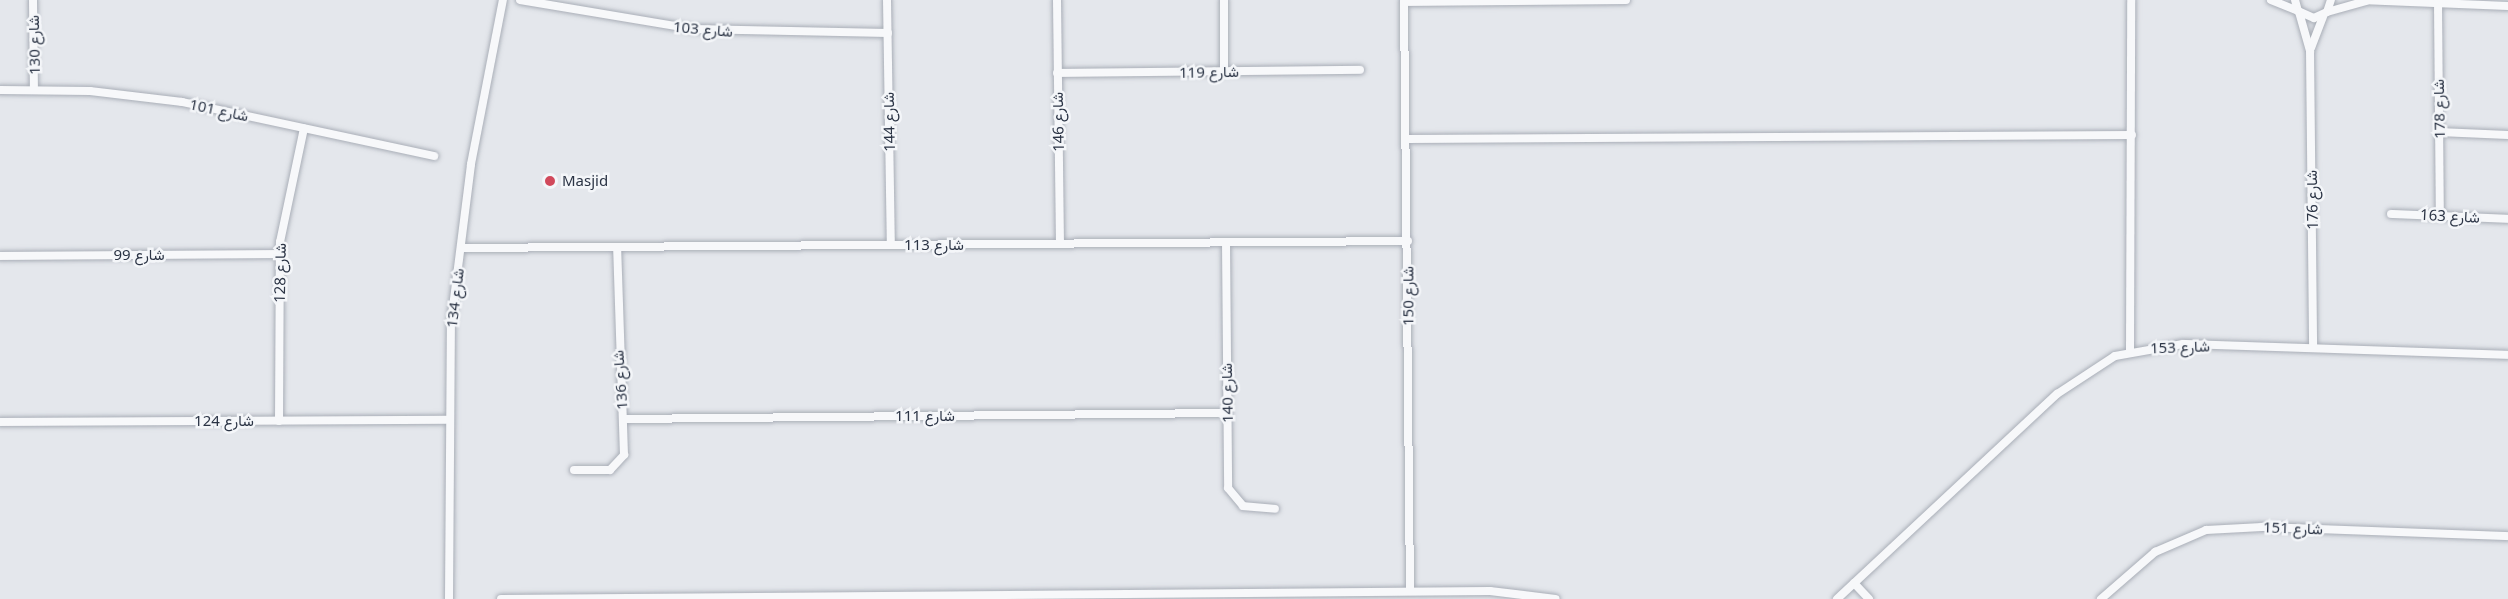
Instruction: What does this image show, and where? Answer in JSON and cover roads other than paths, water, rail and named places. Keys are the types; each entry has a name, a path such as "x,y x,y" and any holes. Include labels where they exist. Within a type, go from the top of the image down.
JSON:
{"street":[{"name":"شارع 130","path":"33,0 34,90"},
{"name":"شارع 134","path":"448,599 448,420 451,323 471,164 503,0"},
{"name":"شارع 103","path":"520,0 693,29 888,33"},
{"name":"شارع 144","path":"887,0 891,245"},
{"name":"شارع 146","path":"1057,0 1060,243"},
{"path":"1224,0 1224,72"},
{"path":"1404,1 1626,0"},
{"path":"2130,352 2131,0"},
{"path":"2271,0 2309,17 2364,1 2508,6"},
{"name":"شارع 176","path":"2295,0 2310,51 2313,348"},
{"name":"شارع 176","path":"2310,51 2331,0"},
{"name":"شارع 150","path":"1404,1 1410,591"},
{"name":"شارع 178","path":"2438,3 2440,216"},
{"name":"شارع 119","path":"1057,74 1360,70"},
{"name":"شارع 101","path":"0,90 152,97 434,156"},
{"name":"شارع 128","path":"279,421 279,254 304,128"},
{"path":"2439,132 2508,135"},
{"path":"1406,139 2132,135"},
{"name":"شارع 163","path":"2391,214 2508,219"},
{"name":"شارع 113","path":"461,249 1408,241"},
{"name":"شارع 140","path":"1226,242 1230,496 1243,506 1275,509"},
{"name":"شارع 136","path":"574,470 610,470 621,462 623,419 617,247"},
{"name":"شارع 99","path":"0,256 279,254"},
{"name":"شارع 153","path":"1837,599 2075,379 2130,352 2183,344 2508,355"},
{"name":"شارع 111","path":"623,419 1227,413"},
{"name":"شارع 124","path":"0,422 448,420"},
{"name":"شارع 151","path":"2101,599 2155,552 2206,530 2262,527 2508,536"},
{"path":"1854,583 1869,599"},
{"path":"501,599 1490,591 1556,599"}],"place":[{"name":"Masjid","path":"550,181"}]}
